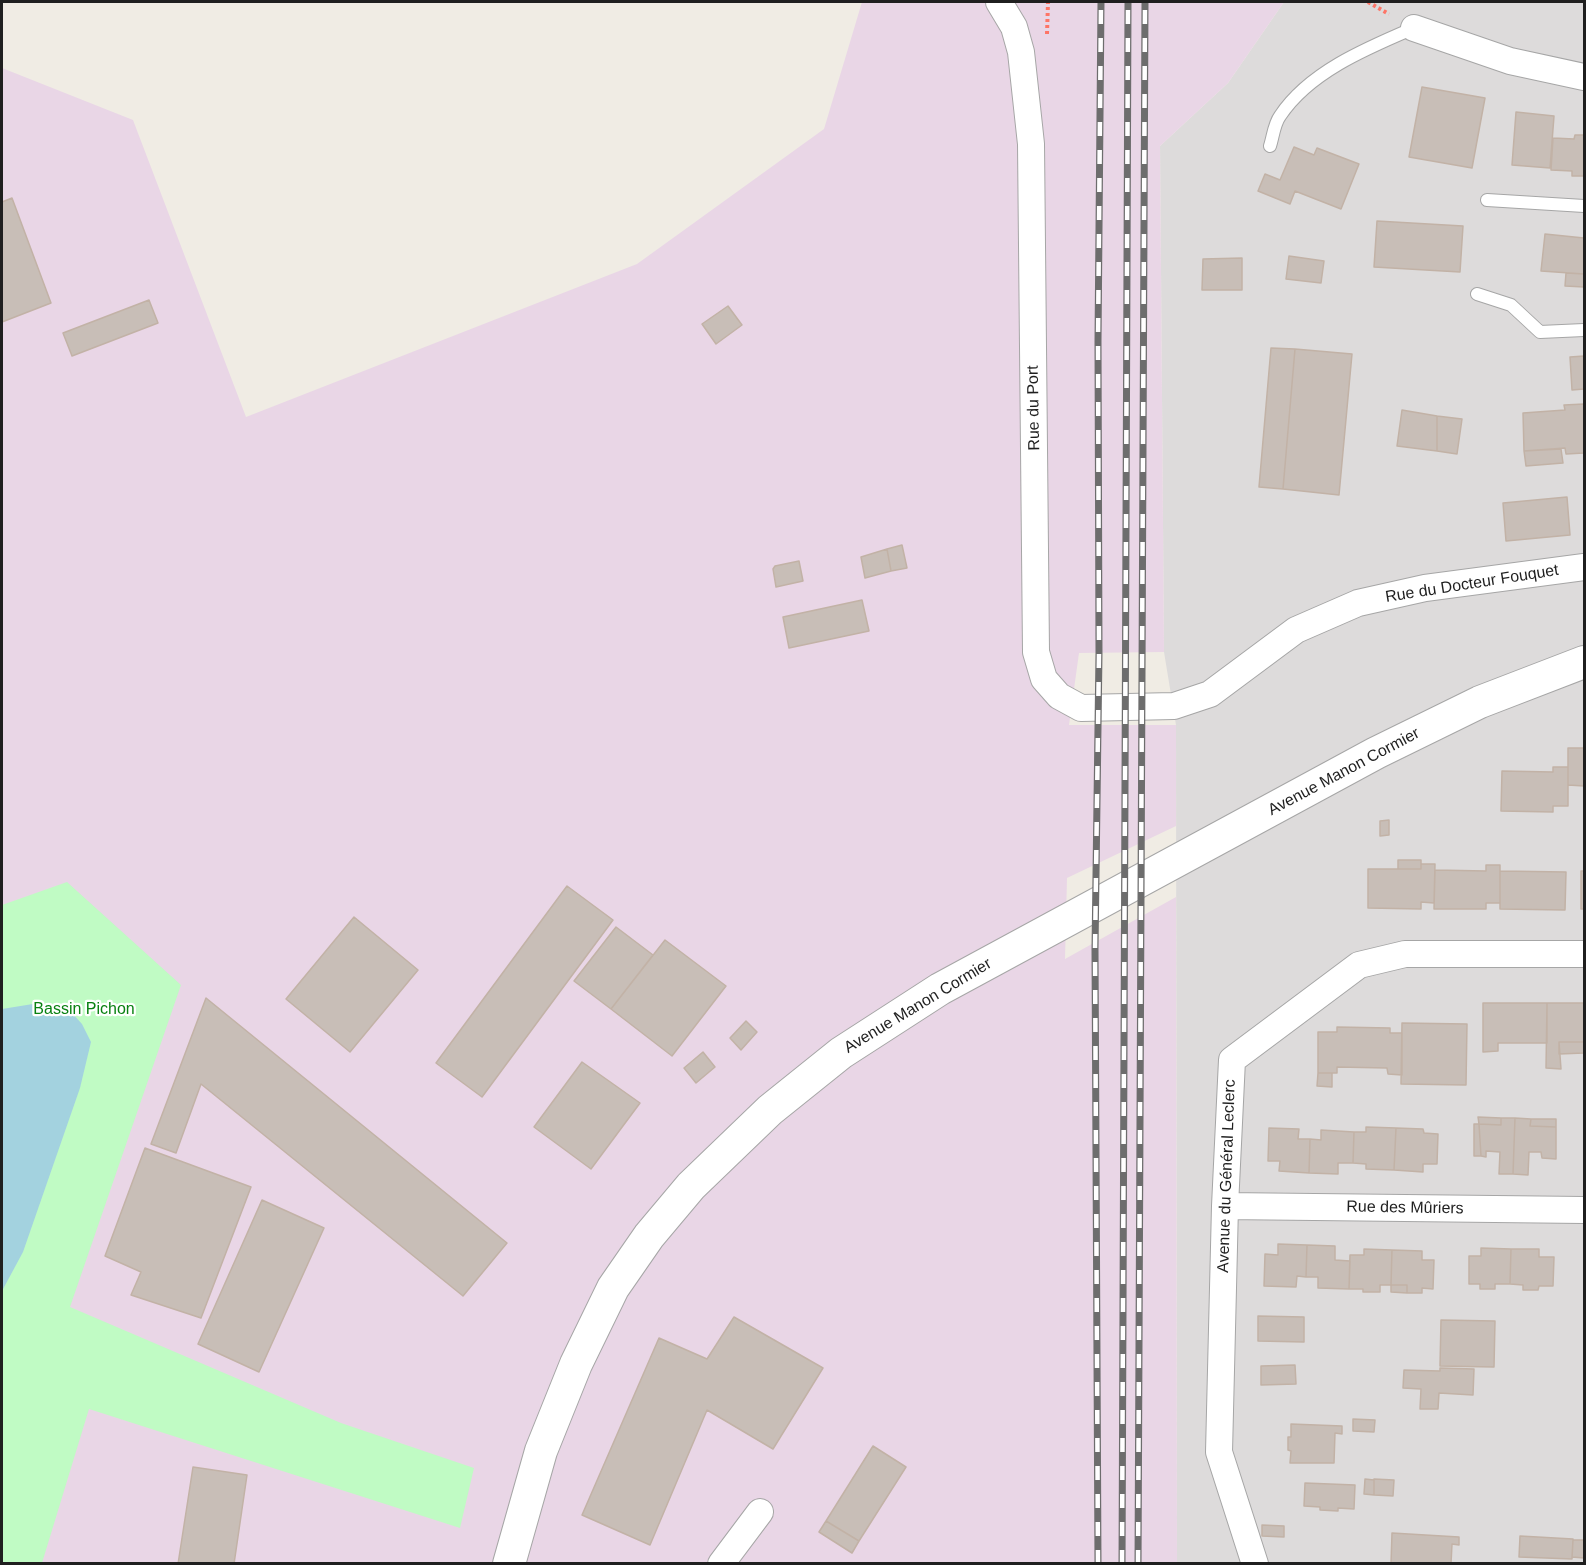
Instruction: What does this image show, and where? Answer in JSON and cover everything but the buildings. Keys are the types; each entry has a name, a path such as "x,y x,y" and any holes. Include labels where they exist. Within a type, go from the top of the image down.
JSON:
{"street":[{"name":"Rue du Port","path":"999,2 1014,27 1021,52 1031,144 1036,652 1044,679 1059,696 1081,708 1174,706"},
{"path":"1413,28 1510,61 1584,77"},
{"name":"Rue du Docteur Fouquet","path":"1174,706 1209,694 1296,630 1358,603 1425,588 1584,567"},
{"name":"Avenue Manon Cormier","path":"509,1563 541,1451 576,1364 613,1288 649,1236 691,1186 770,1110 841,1053 940,989 1376,753 1480,702 1584,662"},
{"name":"Avenue du Général Leclerc","path":"1255,1563 1219,1452 1225,1206 1232,1060 1359,965 1405,954 1584,954"},
{"name":"Rue des Mûriers","path":"1225,1206 1584,1210"},
{"path":"721,1563 760,1512"}],"lane":[{"path":"1270,146 1279,117 1306,87 1358,52 1413,28"},
{"path":"1487,200 1584,206"},
{"path":"1477,294 1511,304 1540,332 1584,330"}],"shaded area":[{"path":"862,2 1284,2 1228,83 1160,146 1164,652 1079,653 1069,725 1176,725 1176,826 1067,878 1065,959 1176,897 1177,1563 2,1563 2,68 133,120 246,417 637,264 824,129"},
{"path":"1284,2 1584,2 1584,1563 1177,1563 1176,725 1164,652 1160,146 1228,83"}],"green space":[{"name":"Bassin Pichon","path":"67,882 181,985 70,1307 341,1423 474,1468 460,1528 89,1409 42,1563 2,1563 2,905"}],"water":[{"name":"Bassin Pichon","path":"39,1003 72,1013 82,1024 91,1042 80,1088 23,1252 2,1291 2,1009"}],"railway":[{"path":"1098,1564 1095,949 1099,653 1098,341 1101,2"},
{"path":"1122,1564 1128,2"},
{"path":"1138,1564 1145,2"}]}
